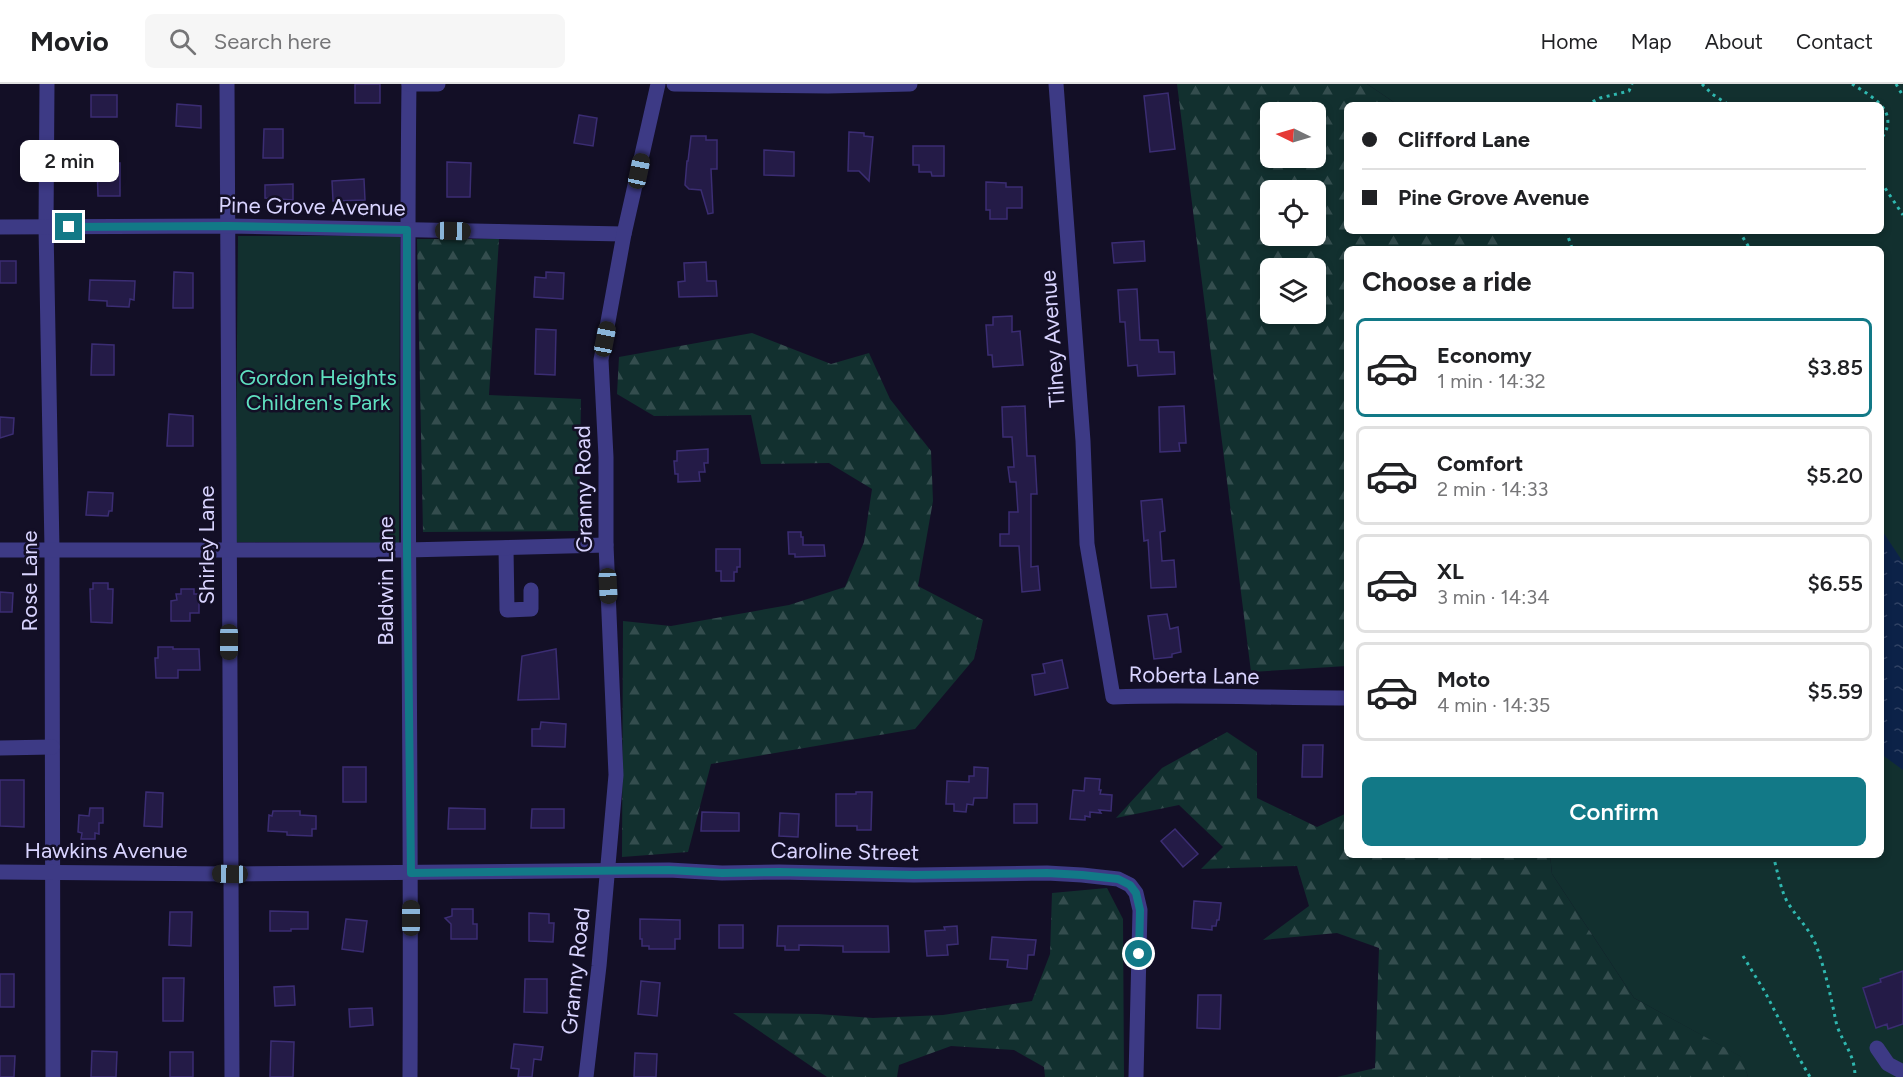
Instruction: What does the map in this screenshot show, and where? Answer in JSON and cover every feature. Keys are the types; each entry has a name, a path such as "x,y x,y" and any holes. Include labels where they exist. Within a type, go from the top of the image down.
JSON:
{"street":[{"name":"Rose Lane","path":"47,84 46,227 52,549 53,1077"},
{"name":"Shirley Lane","path":"227,84 232,1077"},
{"path":"409,84 438,84"},
{"name":"Baldwin Lane","path":"409,84 407,550 411,873 410,1077"},
{"name":"Granny Road","path":"585,1077 599,966 616,775 601,360 624,234 658,84"},
{"path":"674,84 828,86 910,84"},
{"name":"Tilney Avenue","path":"1056,84 1083,441 1087,544 1095,590"},
{"name":"Pine Grove Avenue","path":"0,227 228,226 624,234"},
{"path":"0,550 407,550 606,545"},
{"path":"506,548 507,610 531,609 531,590"},
{"name":"Roberta Lane","path":"1095,590 1113,697 1180,695 1227,698 1344,698"},
{"path":"0,748 52,747"},
{"name":"Hawkins Avenue","path":"0,872 230,874 608,871"},
{"name":"Caroline Street","path":"608,871 914,875 1047,873 1118,879 1130,885 1136,893 1140,910 1136,1077"},
{"path":"1877,1048 1888,1064 1903,1072"}],"path":[{"path":"1592,102 1629,91 1632,84"},
{"path":"1702,84 1724,102"},
{"path":"1852,84 1879,102"},
{"path":"1896,84 1903,96"},
{"path":"1884,108 1888,123 1884,132"},
{"path":"1884,186 1903,215"},
{"path":"1774,858 1783,893 1810,931 1816,946 1828,985 1836,1023 1855,1065 1855,1077"},
{"path":"1743,956 1765,992 1810,1077"}],"green space":[{"path":"1177,84 1367,84 1394,102 1344,102 1344,234 1513,234 1513,246 1344,246 1344,666 1251,672"},
{"path":"1367,84 1903,84 1903,1077 1748,1077 1741,1057 1634,998 1552,874 1550,858 1884,858 1884,246 1513,246 1513,234 1884,234 1884,102 1394,102"},
{"name":"Gordon Heights Children's Park","path":"238,236 400,236 399,543 235,542"},
{"path":"417,239 499,239 489,395 581,399 579,531 423,532"},
{"path":"752,333 831,364 869,353 890,399 931,451 933,501 918,586 983,620 974,659 915,729 711,764 688,852 622,857 623,621 671,626 789,605 845,587 864,542 872,489 829,463 761,464 751,415 654,416 617,394 619,357"},
{"path":"1227,732 1257,752 1257,798 1317,827 1344,814 1344,858 1550,858 1552,874 1634,998 1742,1057 1748,1077 1337,1077 1375,1068 1379,948 1337,933 1263,940 1309,906 1297,866 1201,869 1223,847 1179,805 1116,818 1162,768"},
{"path":"1107,888 1123,919 1124,1077 1045,1077 1044,1067 1014,1050 951,1046 899,1065 897,1077 827,1077 733,1013 818,1014 873,1018 943,1015 1032,1001 1050,954 1052,893"}],"water":[{"path":"1884,534 1903,562 1903,770 1884,756"}],"building":[{"path":"355,84 380,84 380,103 355,103"},
{"path":"1168,93 1175,149 1150,152 1144,96"},
{"path":"91,95 117,95 117,117 91,117"},
{"path":"177,104 201,106 201,128 176,126"},
{"path":"579,115 597,118 593,146 574,143"},
{"path":"264,129 283,129 283,158 263,158"},
{"path":"849,132 864,133 864,136 873,137 869,181 859,171 848,171"},
{"path":"691,136 706,136 706,140 717,140 717,169 711,169 713,213 708,214 701,190 689,189 685,185"},
{"path":"913,146 944,146 944,176 932,176 931,172 919,172 919,165 913,165"},
{"path":"764,150 794,152 794,176 764,175"},
{"path":"447,162 471,163 470,197 447,197"},
{"path":"97,163 120,163 120,196 98,196"},
{"path":"364,179 365,200 333,201 332,181"},
{"path":"986,182 1006,183 1006,187 1022,187 1022,208 1007,208 1007,219 990,219 990,210 986,210"},
{"path":"293,184 293,200 265,198 265,185"},
{"path":"1144,241 1145,261 1114,263 1112,243"},
{"path":"0,261 16,261 16,283 0,283"},
{"path":"706,262 707,281 716,281 717,296 679,297 678,282 685,281 684,263"},
{"path":"174,272 193,273 193,308 173,308"},
{"path":"546,272 564,273 563,299 534,297 535,277 546,278"},
{"path":"90,280 135,281 134,300 130,299 129,307 107,306 107,301 89,300"},
{"path":"1137,289 1140,340 1158,340 1159,352 1174,352 1175,374 1138,376 1137,365 1128,366 1125,322 1120,322 1118,290"},
{"path":"1012,316 1012,332 1020,331 1023,365 993,367 992,355 988,355 986,325 993,325 993,317"},
{"path":"536,329 556,330 555,375 535,374"},
{"path":"92,344 114,345 114,375 91,375"},
{"path":"1025,406 1027,456 1035,456 1037,494 1031,494 1031,567 1038,566 1040,590 1022,592 1019,546 1000,546 1000,534 1009,534 1009,512 1018,512 1016,482 1010,482 1008,467 1014,467 1012,437 1003,437 1002,407"},
{"path":"1184,406 1186,443 1179,443 1180,451 1160,452 1159,407"},
{"path":"169,414 193,416 193,446 167,446"},
{"path":"0,417 14,418 13,434 0,438"},
{"path":"708,449 708,463 704,463 705,472 699,472 700,481 678,482 674,461 677,461 677,451"},
{"path":"88,492 113,493 112,511 109,511 108,516 86,515"},
{"path":"1162,499 1165,531 1160,532 1162,561 1174,560 1176,587 1151,588 1148,540 1144,541 1141,501"},
{"path":"788,532 801,532 803,545 824,545 825,556 795,557 795,554 789,554"},
{"path":"716,549 740,549 740,567 737,567 737,572 734,572 734,581 721,581 721,571 716,571"},
{"path":"93,583 108,583 108,589 113,589 112,623 91,622 90,589 93,589"},
{"path":"181,589 194,589 194,594 199,594 199,613 190,613 190,621 171,621 171,601 177,600 176,594 181,594"},
{"path":"0,592 13,593 12,612 0,612"},
{"path":"1167,614 1170,629 1178,627 1181,652 1172,654 1172,657 1154,659 1148,616"},
{"path":"158,647 199,649 200,670 178,670 178,678 156,678 155,658 158,658"},
{"path":"556,649 559,699 518,700 522,656"},
{"path":"1062,660 1068,688 1035,695 1032,675 1045,673 1043,664"},
{"path":"541,722 566,724 565,747 532,746 532,729 540,729"},
{"path":"1303,745 1323,745 1322,777 1302,777"},
{"path":"343,767 366,767 366,802 343,802"},
{"path":"974,767 988,768 987,798 974,798 973,805 967,804 966,812 954,811 954,804 946,804 947,781 969,782 969,776 974,776"},
{"path":"1085,778 1100,779 1100,794 1112,795 1111,811 1090,812 1090,817 1085,816 1085,820 1070,819 1073,790 1084,791"},
{"path":"0,780 24,780 24,827 0,826"},
{"path":"146,792 163,793 162,827 144,826"},
{"path":"856,792 872,792 871,830 857,830 857,826 836,826 836,794 856,794"},
{"path":"1014,804 1037,804 1037,823 1014,823"},
{"path":"90,808 103,808 103,823 99,823 99,834 95,833 95,839 81,839 82,833 78,832 79,815 89,816"},
{"path":"449,808 485,809 485,829 448,829"},
{"path":"532,809 564,809 564,828 531,828"},
{"path":"273,811 300,811 300,815 316,816 316,829 312,829 312,836 287,835 287,832 268,831 269,815 272,816"},
{"path":"702,812 739,813 739,831 701,831"},
{"path":"780,813 799,814 798,837 779,836"},
{"path":"1175,829 1198,854 1183,867 1161,841"},
{"path":"1194,901 1221,903 1219,920 1216,926 1212,926 1212,930 1192,928"},
{"path":"452,909 473,909 473,924 477,924 477,939 451,939 451,924 445,918 452,916"},
{"path":"270,911 308,912 308,929 270,931"},
{"path":"170,912 192,912 191,946 169,945"},
{"path":"529,913 549,914 549,923 554,923 553,942 529,941"},
{"path":"346,919 367,921 363,952 342,949"},
{"path":"640,919 680,920 680,939 675,939 675,949 649,949 649,946 642,946"},
{"path":"719,925 743,925 743,948 719,948"},
{"path":"778,926 888,926 889,952 843,952 843,946 799,945 799,950 785,950 785,946 777,946"},
{"path":"957,926 958,944 947,945 948,955 927,956 925,931 945,930 944,927"},
{"path":"992,937 1036,940 1034,955 1028,955 1027,969 1007,967 1008,960 990,959"},
{"path":"1903,971 1903,1024 1888,1029 1887,1024 1876,1028 1863,988"},
{"path":"0,974 14,974 14,1007 0,1007"},
{"path":"163,978 184,978 183,1021 163,1021"},
{"path":"525,979 547,979 547,1013 524,1012"},
{"path":"641,981 660,983 657,1016 638,1014"},
{"path":"294,986 295,1005 275,1006 274,987"},
{"path":"1198,995 1221,995 1220,1029 1197,1028"},
{"path":"372,1008 373,1025 350,1027 349,1009"},
{"path":"271,1041 294,1042 293,1077 270,1077"},
{"path":"514,1044 543,1047 541,1060 534,1059 532,1077 518,1077 519,1069 511,1068"},
{"path":"92,1051 117,1052 116,1077 91,1077"},
{"path":"170,1052 193,1052 193,1077 170,1077"},
{"path":"635,1053 657,1054 656,1077 634,1077"},
{"path":"0,1056 15,1056 14,1077 0,1077"}],"route":[{"path":"69,227 228,226 407,230 407,550 411,873 669,870 722,873 914,875 1047,873 1118,879 1130,885 1136,893 1140,910 1139,954"}]}
